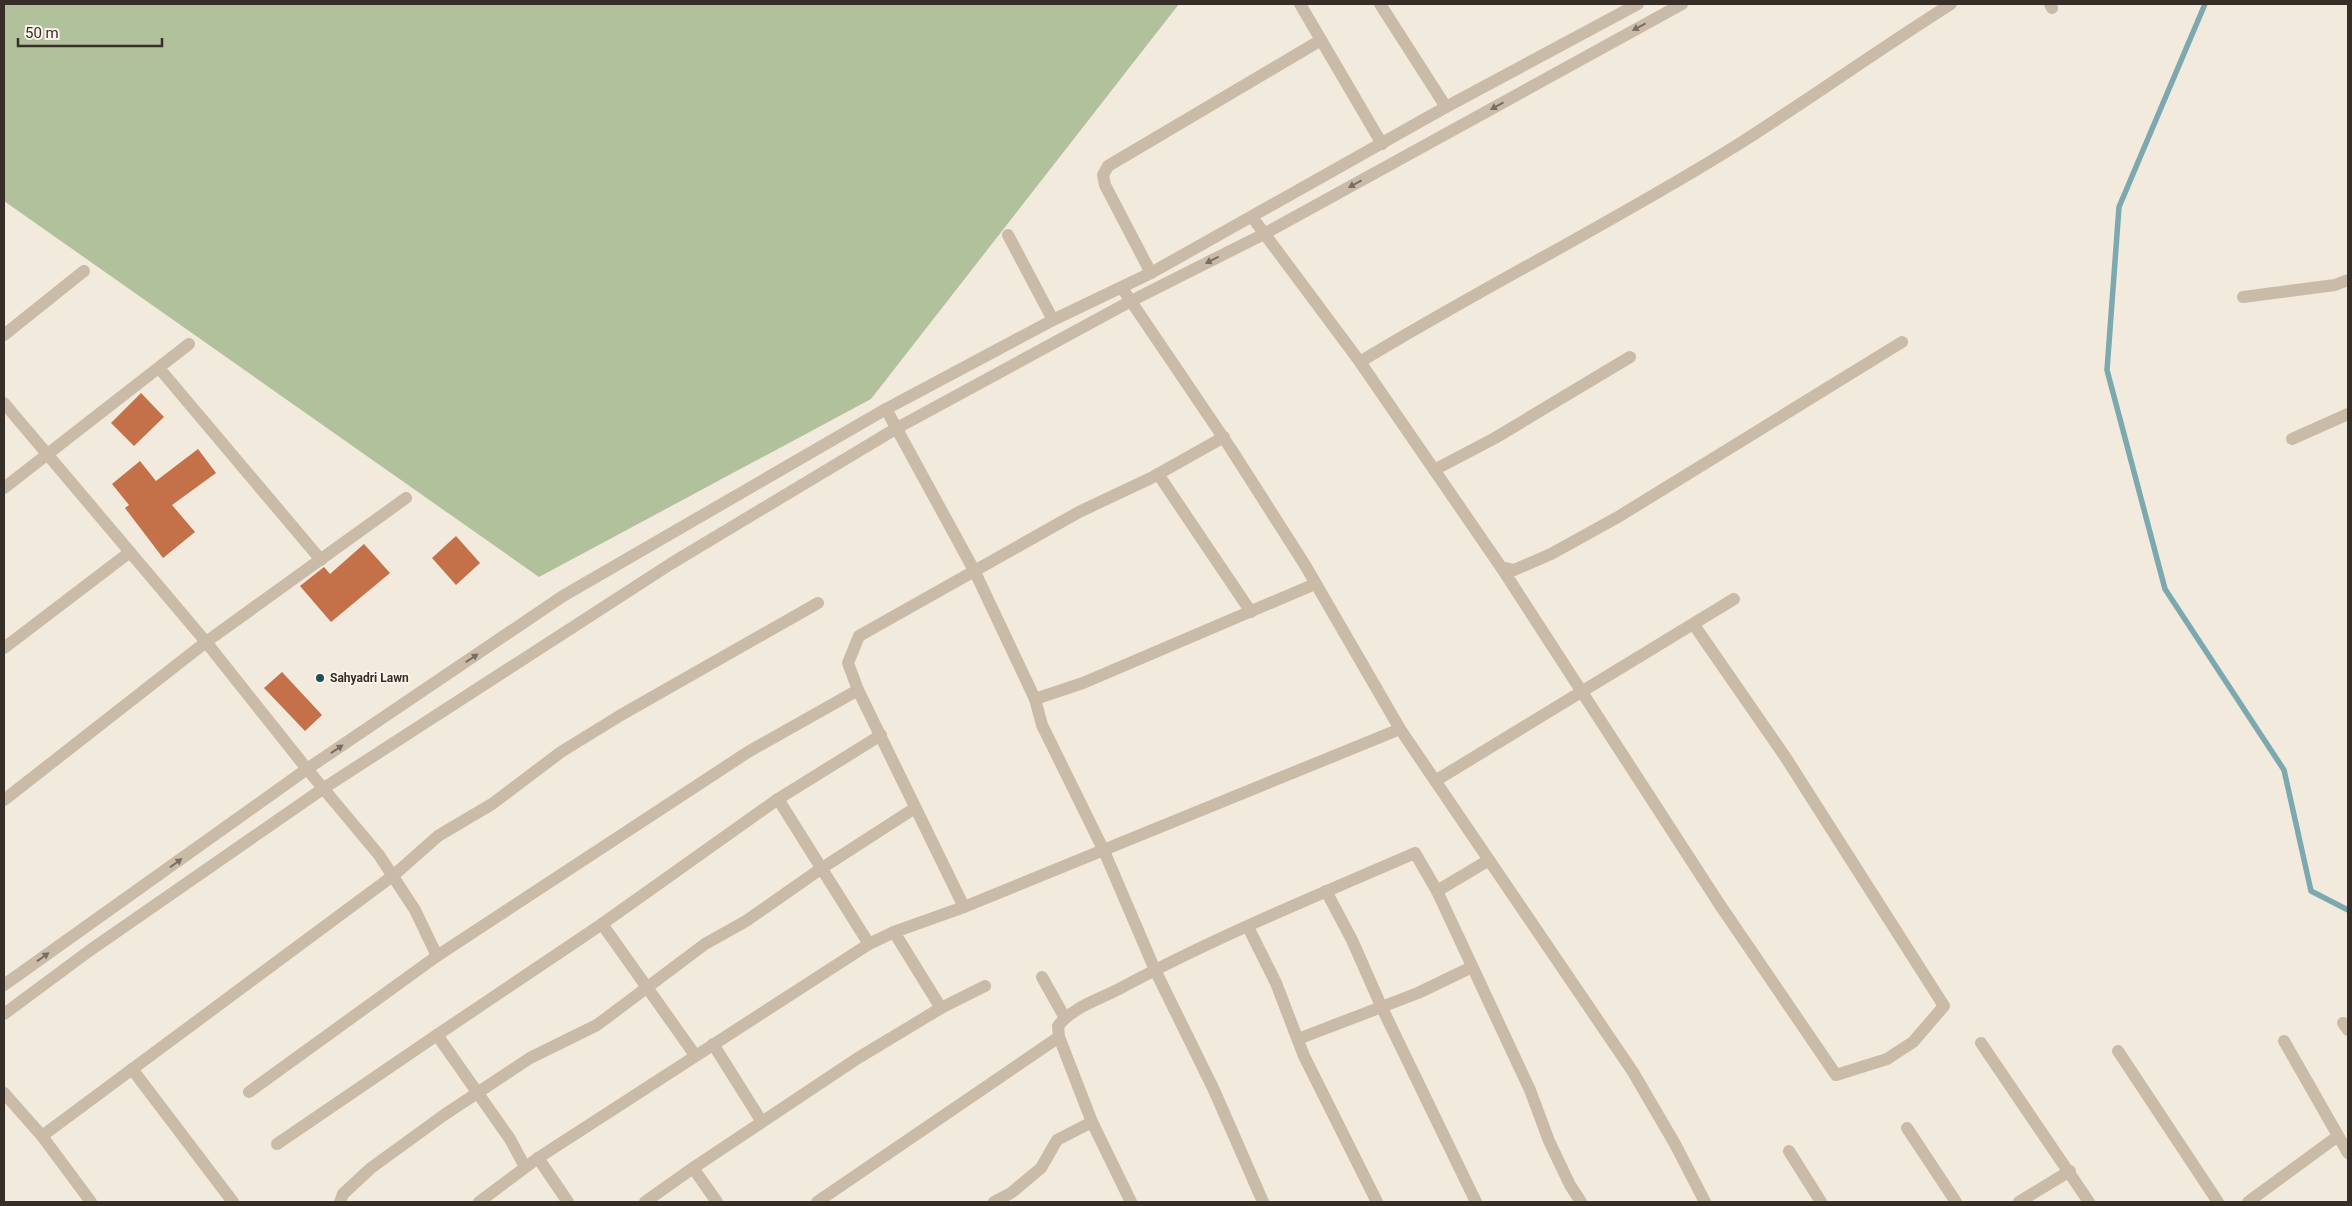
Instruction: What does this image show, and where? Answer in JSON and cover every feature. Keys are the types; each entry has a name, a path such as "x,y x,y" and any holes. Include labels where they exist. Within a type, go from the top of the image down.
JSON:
{"street":[{"path":"1300,4 1382,144"},
{"path":"1380,4 1446,107"},
{"path":"5,981 307,769 563,596 886,409 1053,320 1150,273 1252,218 1446,107 1638,4"},
{"path":"4,1014 88,951 324,788 672,563 897,428 1131,301 1264,234 1682,4"},
{"path":"1360,362 1422,324 1575,239 1733,147 1871,54 1952,4"},
{"path":"1150,273 1105,185 1103,175 1108,166 1321,40"},
{"path":"1252,218 1360,362 1501,567 1720,905 1836,1075 1887,1059 1913,1042 1944,1006 1786,758 1694,626"},
{"path":"1008,236 1053,320"},
{"path":"4,335 84,271"},
{"path":"2244,297 2335,285 2348,280"},
{"path":"1122,288 1224,437 1368,671 1400,729 1633,1072 1675,1144 1705,1202"},
{"path":"1501,567 1514,570 1568,545 1902,342"},
{"path":"4,488 190,344"},
{"path":"1434,470 1495,438 1630,356"},
{"path":"159,368 321,560"},
{"path":"4,403 206,642 394,875 415,910 437,956"},
{"path":"886,409 975,572 1034,699 1042,725 1104,851 1155,970 1214,1090 1263,1202"},
{"path":"2292,439 2348,414"},
{"path":"964,907 858,690 848,663 859,636 1079,512 1158,474 1224,437"},
{"path":"1158,474 1251,612"},
{"path":"4,800 206,642 406,498"},
{"path":"4,648 130,552"},
{"path":"1034,699 1082,683 1315,584"},
{"path":"1435,781 1694,626 1734,600"},
{"path":"42,1136 394,875 438,836 492,804 561,752 621,714 818,603"},
{"path":"249,1092 437,956 748,752 858,690"},
{"path":"479,1202 538,1158 869,944 894,932 964,907 1104,851 1400,729"},
{"path":"277,1144 602,924 778,798 881,735"},
{"path":"778,798 869,944"},
{"path":"340,1202 344,1194 371,1168 478,1093 530,1058 598,1025 705,944 746,921 822,868 915,808"},
{"path":"1131,1202 1092,1122 1059,1037 1058,1026 1077,1009 1155,970 1248,926 1415,853 1437,891 1530,1090 1549,1141 1580,1202"},
{"path":"1437,891 1489,860"},
{"path":"1326,892 1352,940 1382,1008 1476,1202"},
{"path":"602,924 695,1055"},
{"path":"1248,926 1276,983 1298,1039 1376,1202"},
{"path":"894,932 941,1008"},
{"path":"1298,1039 1382,1008 1472,968"},
{"path":"1042,977 1065,1018"},
{"path":"645,1202 858,1058 941,1008 985,986"},
{"path":"437,1035 510,1139 525,1167"},
{"path":"817,1202 1059,1037"},
{"path":"2284,1041 2348,1152"},
{"path":"1981,1043 2070,1171 2089,1202"},
{"path":"712,1044 762,1122"},
{"path":"2118,1051 2218,1202"},
{"path":"132,1069 233,1202"},
{"path":"4,1093 42,1136 91,1202"},
{"path":"994,1202 1011,1193 1041,1168 1057,1140 1092,1122"},
{"path":"1907,1128 1956,1202"},
{"path":"2248,1202 2338,1136"},
{"path":"1789,1150 1821,1202"},
{"path":"538,1158 568,1202"},
{"path":"693,1168 717,1202"},
{"path":"2019,1202 2070,1171"}],"green space":[{"path":"4,4 1179,4 871,399 539,577 4,201"}],"building":[{"path":"141,393 164,417 134,446 111,423"},
{"path":"198,449 216,473 172,505 195,532 163,558 125,508 129,505 112,484 140,461 156,481"},
{"path":"456,536 480,563 456,585 432,558"},
{"path":"364,544 390,573 331,622 300,586 324,567 330,574"},
{"path":"282,672 322,715 305,731 264,688"}],"waterway":[{"path":"2205,4 2119,207 2107,370 2165,589 2284,770 2311,891 2348,910"}],"place":[{"name":"Sahyadri Lawn","path":"320,678"}]}
